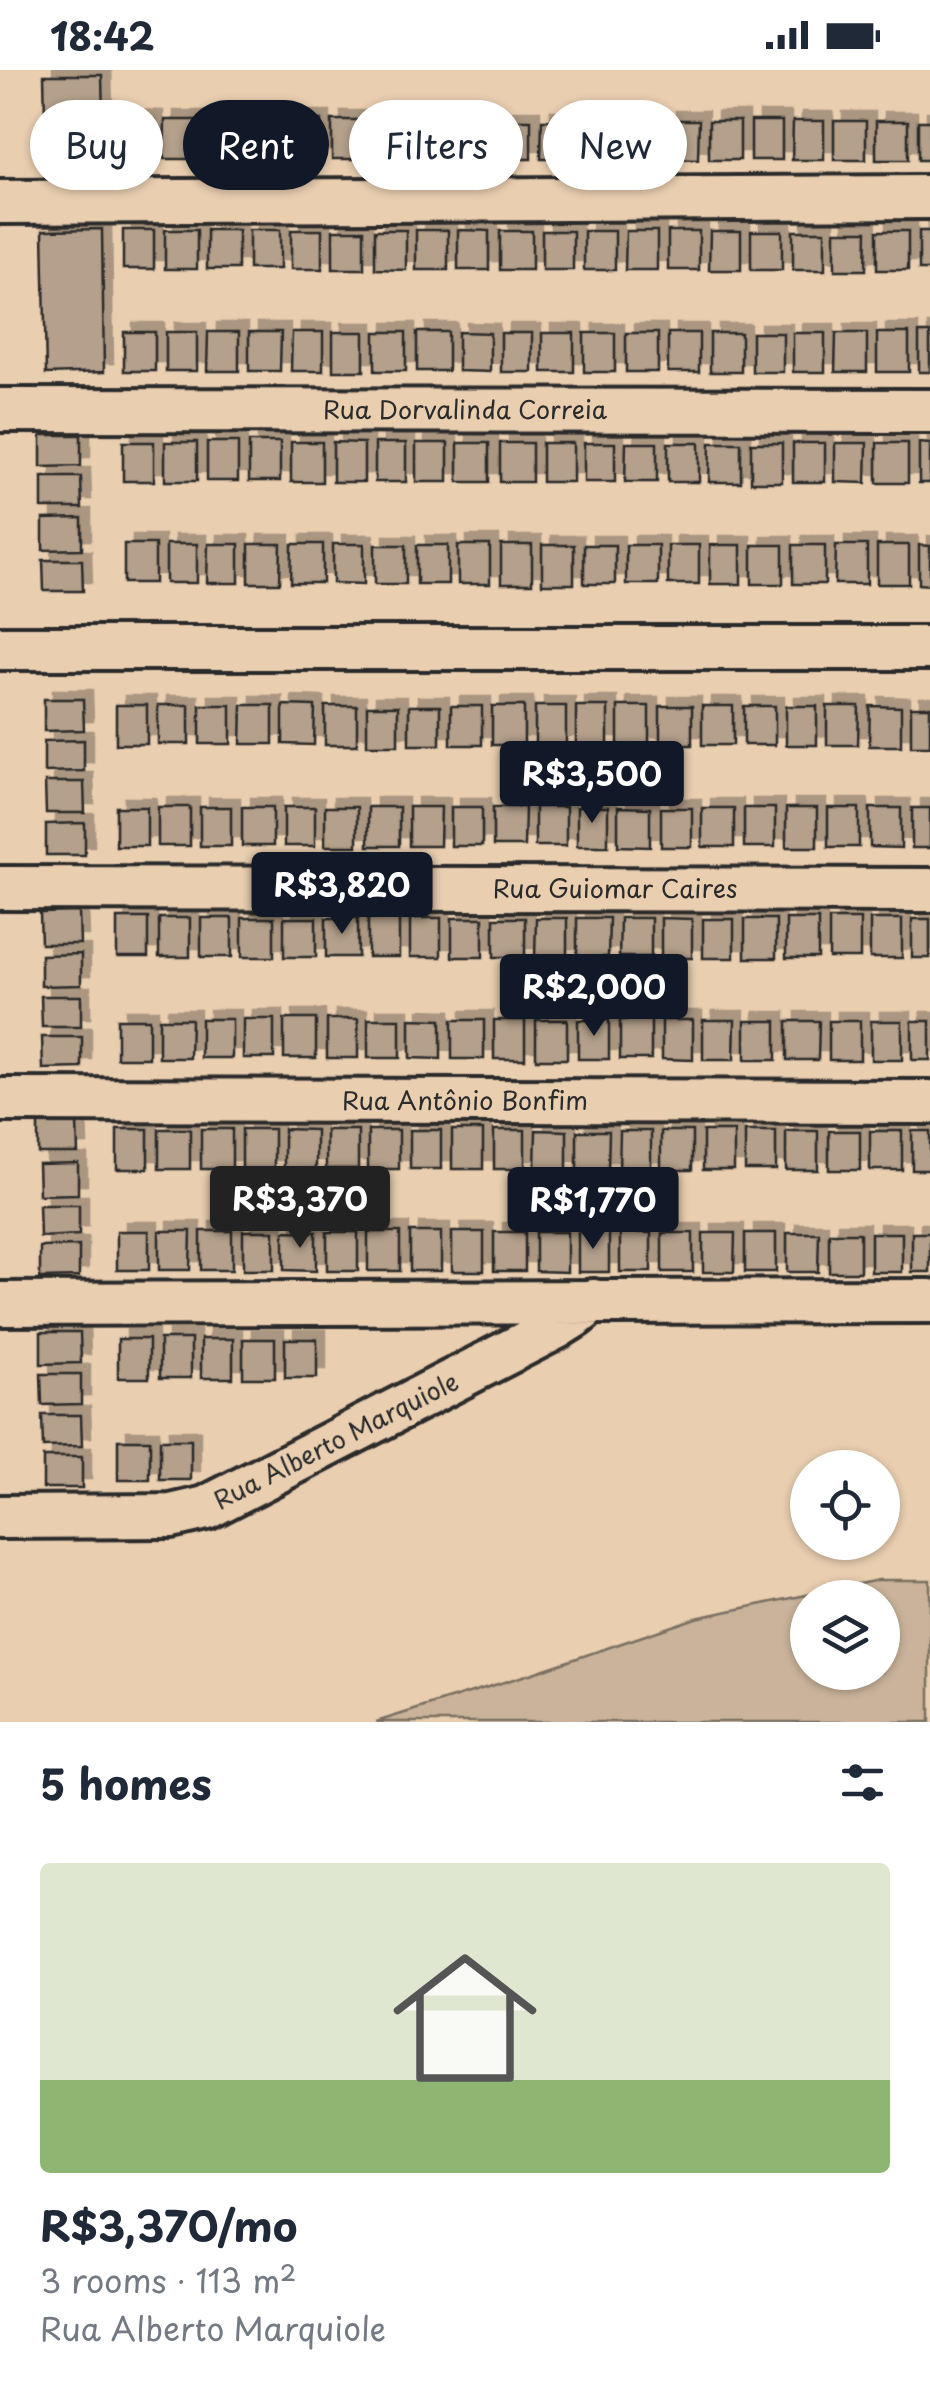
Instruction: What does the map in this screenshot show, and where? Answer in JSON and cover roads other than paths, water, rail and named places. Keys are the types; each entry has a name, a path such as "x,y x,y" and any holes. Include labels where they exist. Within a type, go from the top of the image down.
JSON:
{"street":[{"path":"0,202 930,197"},
{"name":"Rua Dorvalinda Correia","path":"0,410 930,410"},
{"path":"0,648 930,648"},
{"name":"Rua Guiomar Caires","path":"0,888 930,890"},
{"name":"Rua Antônio Bonfim","path":"0,1100 930,1102"},
{"name":"Rua Alberto Marquiole","path":"0,1518 171,1516 206,1508 557,1327 593,1301"},
{"path":"0,1304 930,1301"}]}
